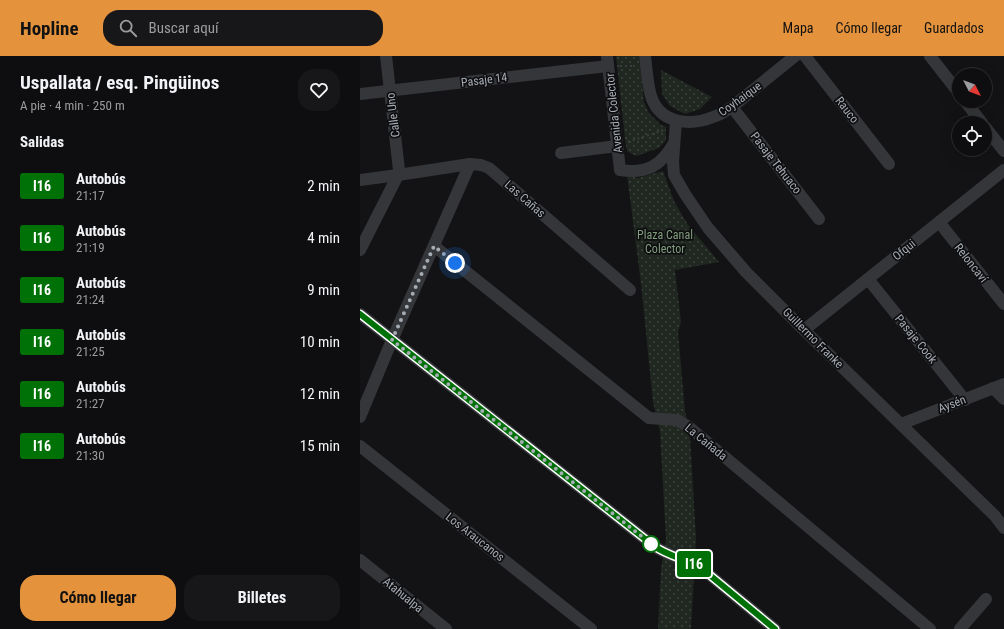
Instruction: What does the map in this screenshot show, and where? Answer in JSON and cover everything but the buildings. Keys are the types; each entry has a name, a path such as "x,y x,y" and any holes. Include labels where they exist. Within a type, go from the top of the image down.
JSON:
{"street":[{"name":"Calle Uno","path":"386,56 399,165 398,175"},
{"name":"Coyhaique","path":"676,123 703,120 723,113 796,56"},
{"name":"Rauco","path":"796,56 889,164"},
{"path":"930,56 952,84"},
{"name":"Pasaje 14","path":"360,94 608,61"},
{"name":"Avenida Colector","path":"608,61 620,170 632,172 644,170 654,166 662,160 675,141"},
{"path":"646,61 652,101 662,114 676,123"},
{"name":"Pasaje Tehuaco","path":"732,107 820,219"},
{"path":"970,108 977,116"},
{"name":"Guillermo Franke","path":"676,123 672,162 674,175 708,228 746,272 995,516 1004,528"},
{"path":"992,135 1004,151"},
{"path":"562,152 617,146"},
{"path":"360,417 392,340 470,164"},
{"name":"Las Cañas","path":"360,180 470,164 481,165 489,168 630,290"},
{"name":"Ofqui","path":"804,330 1004,170"},
{"path":"360,250 398,175"},
{"name":"Reloncaví","path":"939,222 1004,304"},
{"name":"La Cañada","path":"434,246 649,418 677,420 689,427 930,629"},
{"name":"Pasaje Cook","path":"868,279 964,400"},
{"path":"360,314 654,546 668,555 700,567 775,629"},
{"path":"999,386 1004,399"},
{"name":"Aysén","path":"901,424 999,386"},
{"name":"Los Araucanos","path":"360,446 590,629"},
{"name":"Atahualpa","path":"360,560 446,629"},
{"path":"960,629 986,599"}],"path":[{"path":"608,61 646,61"},
{"path":"617,146 676,123"}],"green space":[{"path":"616,56 639,56 644,102 649,113 661,125 666,127 666,140 659,148 636,156 627,151"},
{"path":"661,70 712,97 700,109 685,114 670,106 662,94"},
{"name":"Plaza Canal Colector","path":"663,171 674,201 688,225 719,262 675,270 681,322 678,332 685,411 690,436 696,538 691,629 658,629 661,570 666,539 660,431 653,402 641,283 627,175 638,178"}],"bus line":[{"name":"I16","path":"360,314 654,546 668,555 700,567 775,629"}],"route":[{"path":"455,263 434,246 392,340 654,546 651,544"}]}
